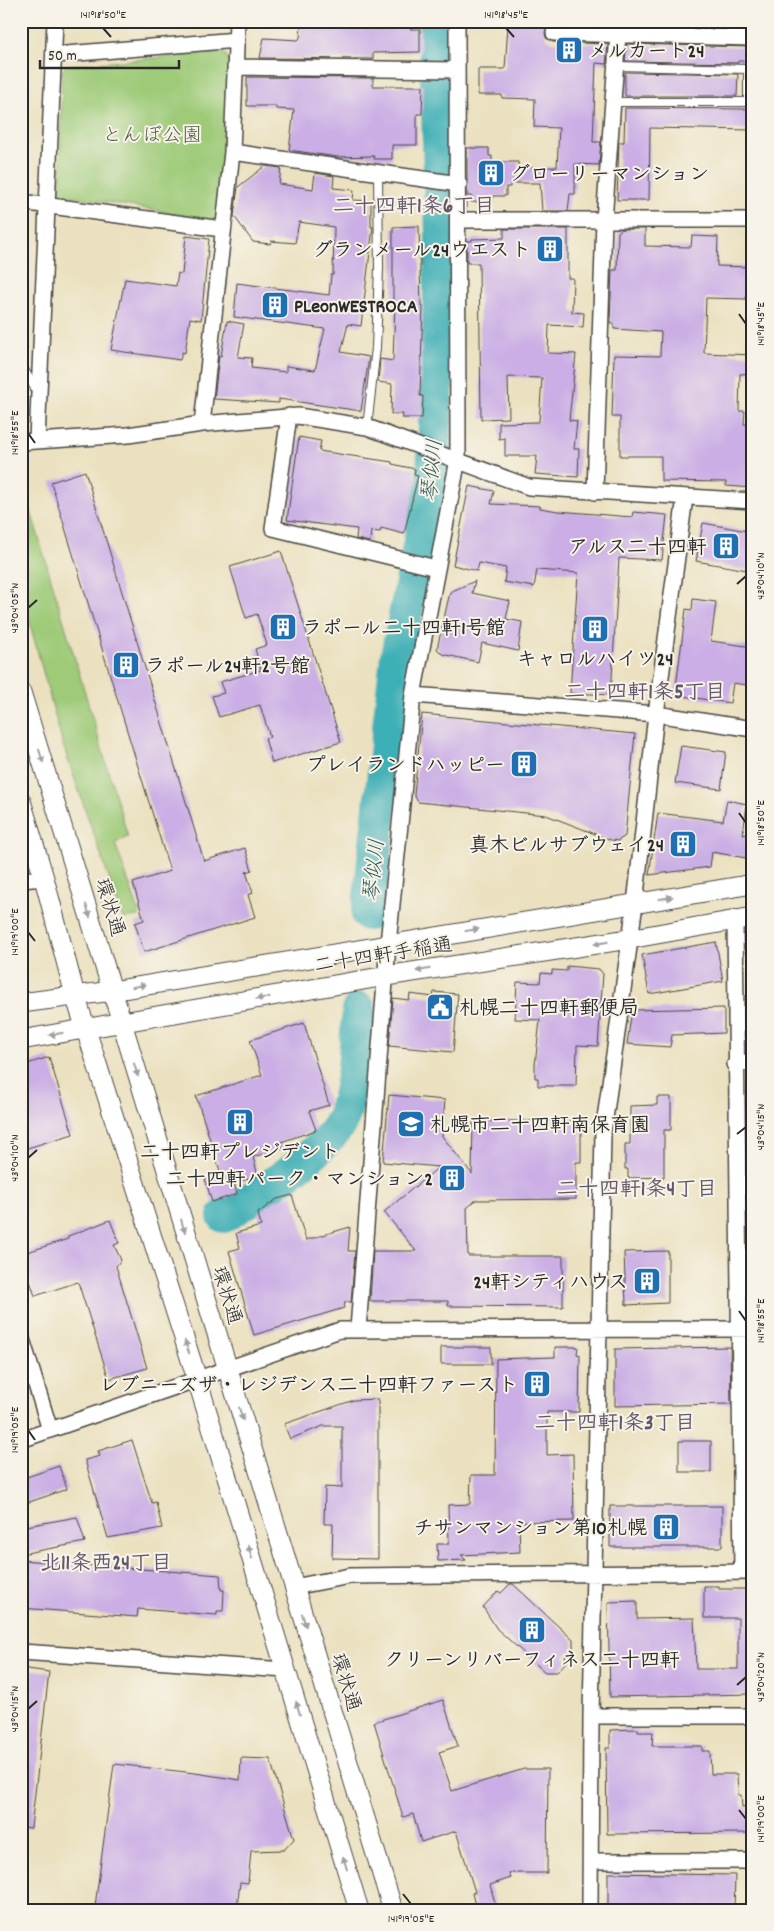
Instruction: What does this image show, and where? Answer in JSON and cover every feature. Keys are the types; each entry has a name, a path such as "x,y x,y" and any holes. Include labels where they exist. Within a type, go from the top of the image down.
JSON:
{"street":[{"path":"37,440 55,21"},
{"path":"202,424 232,152 237,21"},
{"path":"358,1329 388,944 413,696 431,567 454,457 459,220 453,183 452,70 457,21"},
{"path":"554,33 619,27 753,38"},
{"path":"595,492 604,220 619,27"},
{"path":"54,55 237,40"},
{"path":"235,67 452,70"},
{"path":"232,152 453,183"},
{"path":"21,202 46,207 222,229"},
{"path":"459,220 753,220"},
{"path":"289,416 273,528 431,567"},
{"path":"21,442 128,434 202,424 289,416 367,427 454,457 529,487 753,501"},
{"path":"590,1910 591,1716 603,1133 635,904 656,714 685,497"},
{"name":"環状通","path":"21,692 393,1910"},
{"path":"413,696 656,714 753,729"},
{"path":"21,801 85,1029 198,1379 359,1910"},
{"path":"21,880 44,878"},
{"name":"二十四軒手稲通","path":"21,1003 112,991 753,884"},
{"path":"294,1587 350,1576 747,1572 747,1329 735,1064 744,918"},
{"name":"二十四軒手稲通","path":"21,1040 386,976 629,939 744,918"},
{"path":"735,1064 753,1060"},
{"path":"21,1440 340,1330 600,1331 747,1329"},
{"path":"21,1336 50,1430"},
{"path":"21,1652 286,1670"},
{"path":"591,1716 753,1716"},
{"path":"591,1861 753,1860"}],"lane":[{"path":"614,102 748,102 748,69 616,66"},
{"path":"367,427 376,348 379,268 378,172"},
{"path":"21,361 23,368 39,394"}],"green space":[{"name":"とんぼ公園","path":"223,52 229,59 227,156 221,215 216,221 60,194 62,71 65,66"},
{"path":"21,478 128,837 115,843 140,915 123,919 63,745 21,591"},
{"path":"751,1344 753,1344 753,1557 751,1554"}],"building":[{"path":"383,21 409,21 410,29 420,29 420,52 373,53 373,59 260,58 264,38 298,40 300,38 301,23 383,24"},
{"path":"513,21 605,21 605,25 554,24 549,25 545,32 546,38 553,42 608,44 606,64 596,63 593,142 601,142 599,165 575,164 575,194 570,194 568,211 542,211 540,183 510,183 510,187 506,187 506,196 493,196 492,202 471,202 472,196 467,196 467,148 489,148 489,156 492,156 492,162 518,162 518,168 557,167 559,128 534,127 535,99 502,98 502,95 478,95 478,69 505,69 508,25 513,25"},
{"path":"723,21 751,21 751,29 723,28"},
{"path":"627,44 751,47 751,61 738,61 738,63 625,61"},
{"path":"625,72 738,74 737,96 625,96"},
{"path":"247,77 373,78 373,86 423,86 422,114 417,114 417,145 392,145 392,159 374,159 374,156 337,157 289,150 294,110 276,109 276,106 247,106"},
{"path":"625,108 752,109 752,130 650,128 649,200 617,200 619,142 624,142"},
{"path":"265,166 281,168 279,184 313,189 315,173 334,176 333,188 354,190 353,200 371,201 371,227 373,227 361,326 348,324 341,352 369,357 361,411 279,399 279,403 214,399 219,356 221,356 227,321 244,324 238,357 252,358 251,368 286,372 286,366 315,370 325,329 234,317 237,283 329,295 331,275 333,275 334,227 299,222 295,243 271,241 270,244 253,242 234,216 238,187"},
{"path":"419,226 421,306 423,306 420,396 423,396 422,418 402,418 403,414 391,414 392,384 378,382 380,359 393,361 395,303 393,303 393,227"},
{"path":"504,229 568,229 568,278 573,278 572,312 584,313 583,327 549,325 548,353 576,354 569,420 577,421 574,449 579,449 578,477 535,474 537,456 505,456 505,438 499,439 499,423 539,422 542,378 508,377 509,418 481,419 479,263 467,263 467,241 472,241 472,239 504,238"},
{"path":"622,229 645,229 645,246 691,247 692,236 718,237 717,266 753,267 753,294 747,294 746,299 706,298 704,353 753,355 753,373 740,374 739,411 745,411 744,424 753,424 753,488 726,486 726,482 661,481 661,456 620,456 620,417 612,417 614,355 660,356 661,332 614,329 614,323 610,323 612,270 617,270 618,232"},
{"path":"186,236 209,239 201,320 190,318 185,353 182,352 180,360 111,350 125,279 176,286 178,273 182,274"},
{"path":"299,437 321,441 319,451 392,462 392,464 415,469 414,475 418,476 404,534 381,528 380,532 371,531 370,542 356,539 357,529 287,520"},
{"name":"ラポール24軒2号館","path":"85,471 204,861 245,848 252,870 246,872 253,893 248,895 255,917 144,952 135,923 144,920 133,883 170,871 51,482"},
{"path":"469,486 494,491 491,504 540,506 540,508 558,511 632,517 633,512 667,515 662,560 619,558 611,695 570,693 578,573 537,570 534,587 504,582 506,568 479,563 477,571 453,565"},
{"name":"アルス二十四軒","path":"703,523 753,532 753,571 696,561"},
{"name":"ラポール二十四軒1号館","path":"281,551 341,742 272,763 265,738 270,737 260,705 219,717 212,696 224,693 220,682 261,670 255,649 267,645 257,614 246,618 230,567"},
{"path":"475,581 472,593 510,601 506,619 522,622 518,651 482,643 478,662 442,654 437,649 450,592"},
{"path":"693,599 716,602 711,641 753,647 753,686 733,683 730,703 675,695 686,609 692,610"},
{"name":"プレイランドハッピー","path":"422,714 635,734 625,836 618,841 611,840 546,815 418,802 414,795"},
{"path":"681,746 726,752 721,789 675,783"},
{"name":"真木ビルサブウェイ24","path":"727,800 747,804 743,834 750,835 746,858 712,852 710,867 649,875 658,813 723,821"},
{"path":"716,942 723,981 649,994 642,955"},
{"path":"567,966 599,969 603,974 598,1046 577,1045 576,1086 538,1086 538,1078 535,1078 535,1065 540,1020 515,1019 517,982 540,983 541,973 552,974 552,970 567,971"},
{"path":"434,992 458,994 453,1052 389,1046 393,998 409,1000 410,994 433,997"},
{"path":"724,1008 724,1033 672,1035 670,1047 627,1044 632,1010"},
{"path":"304,1023 329,1105 309,1111 316,1130 281,1142 283,1148 253,1157 258,1176 234,1183 237,1194 212,1202 205,1179 221,1174 196,1096 262,1075 250,1040"},
{"path":"49,1057 73,1134 21,1150 21,1066"},
{"path":"389,1095 445,1100 442,1136 472,1174 473,1121 581,1121 581,1162 576,1162 576,1199 476,1200 467,1208 468,1256 563,1256 563,1307 448,1306 448,1301 370,1301 373,1251 416,1251 384,1212 439,1167 383,1162"},
{"path":"657,1097 671,1097 671,1130 664,1130 664,1177 628,1178 628,1169 625,1169 625,1144 630,1144 630,1106 657,1105"},
{"path":"292,1195 306,1240 350,1227 348,1251 355,1251 351,1302 345,1302 344,1308 254,1335 229,1251 240,1248 236,1233 261,1226 258,1213 277,1199"},
{"path":"110,1220 119,1243 114,1245 121,1260 116,1266 147,1368 109,1379 78,1282 35,1296 21,1254 68,1239 68,1236"},
{"name":"24軒シティハウス","path":"668,1251 668,1303 626,1305 624,1252"},
{"path":"441,1347 491,1347 491,1364 441,1364"},
{"path":"555,1347 578,1347 577,1354 580,1355 579,1412 547,1412 547,1455 573,1454 574,1521 519,1522 520,1552 461,1555 466,1560 438,1561 437,1544 449,1544 448,1505 470,1504 471,1475 495,1475 496,1359 555,1357"},
{"path":"730,1347 731,1404 615,1406 615,1349"},
{"path":"378,1399 378,1559 332,1558 333,1524 324,1524 325,1487 342,1488 342,1426 323,1426 290,1439 284,1424 354,1400"},
{"path":"132,1440 152,1503 156,1502 162,1528 108,1538 85,1460 100,1456 98,1451"},
{"path":"679,1441 711,1441 711,1472 679,1472"},
{"path":"59,1466 67,1489 21,1505 21,1479"},
{"name":"チサンマンション第10札幌","path":"610,1506 722,1506 722,1547 610,1547"},
{"path":"77,1517 85,1542 21,1554 21,1527"},
{"path":"21,1560 220,1575 221,1590 224,1590 223,1611 217,1611 217,1615 138,1609 137,1617 21,1608"},
{"name":"クリーンリバーフィネス二十四軒","path":"510,1584 513,1584 573,1640 573,1648 565,1657 568,1660 557,1672 545,1672 497,1629 483,1607 498,1591 501,1593"},
{"path":"704,1586 719,1586 719,1589 753,1589 753,1694 610,1697 608,1602 637,1601 637,1619 694,1618 696,1669 738,1669 738,1618 704,1618"},
{"path":"21,1668 49,1672 31,1828 21,1827"},
{"path":"443,1700 458,1746 439,1752 452,1791 524,1769 548,1769 547,1873 509,1873 511,1878 490,1885 497,1910 476,1910 472,1893 475,1892 456,1831 421,1842 413,1814 403,1817 374,1722"},
{"path":"638,1729 638,1732 653,1732 652,1746 702,1746 702,1751 710,1751 711,1774 737,1774 738,1795 741,1795 742,1807 748,1806 749,1833 607,1834 606,1748 610,1748 610,1730"},
{"path":"241,1758 270,1759 294,1839 284,1850 251,1851 248,1883 240,1882 237,1910 131,1910 95,1906 114,1764 240,1780"},
{"path":"608,1873 735,1875 734,1910 608,1910"}],"waterway":[{"name":"琴似川","path":"368,914 397,656 433,477 442,236 435,21"},
{"name":"琴似川","path":"224,1216 307,1158 322,1145 342,1119 350,1093 359,1009"}],"place":[{"name":"メルカート24","path":"569,50"},
{"name":"グローリーマンション","path":"491,173"},
{"name":"グランメール24ウエスト","path":"550,249"},
{"name":"PLeonWESTROCA","path":"275,305"},
{"name":"アルス二十四軒","path":"726,546"},
{"name":"ラポール二十四軒1号館","path":"283,627"},
{"name":"キャロルハイツ24","path":"595,629"},
{"name":"ラポール24軒2号館","path":"126,665"},
{"name":"プレイランドハッピー","path":"524,764"},
{"name":"真木ビルサブウェイ24","path":"683,844"},
{"name":"札幌二十四軒郵便局","path":"440,1007"},
{"name":"二十四軒プレジデント","path":"240,1122"},
{"name":"札幌市二十四軒南保育園","path":"411,1124"},
{"name":"二十四軒パーク・マンション2","path":"452,1178"},
{"name":"24軒シティハウス","path":"647,1281"},
{"name":"レブニーズザ・レジデンス二十四軒ファースト","path":"537,1384"},
{"name":"チサンマンション第10札幌","path":"666,1527"},
{"name":"クリーンリバーフィネス二十四軒","path":"532,1630"}],"district":[{"name":"二十四軒1条6丁目","path":"414,205"},
{"name":"二十四軒1条5丁目","path":"645,691"},
{"name":"二十四軒1条4丁目","path":"637,1188"},
{"name":"二十四軒1条3丁目","path":"615,1422"},
{"name":"北11条西24丁目","path":"106,1562"}]}
